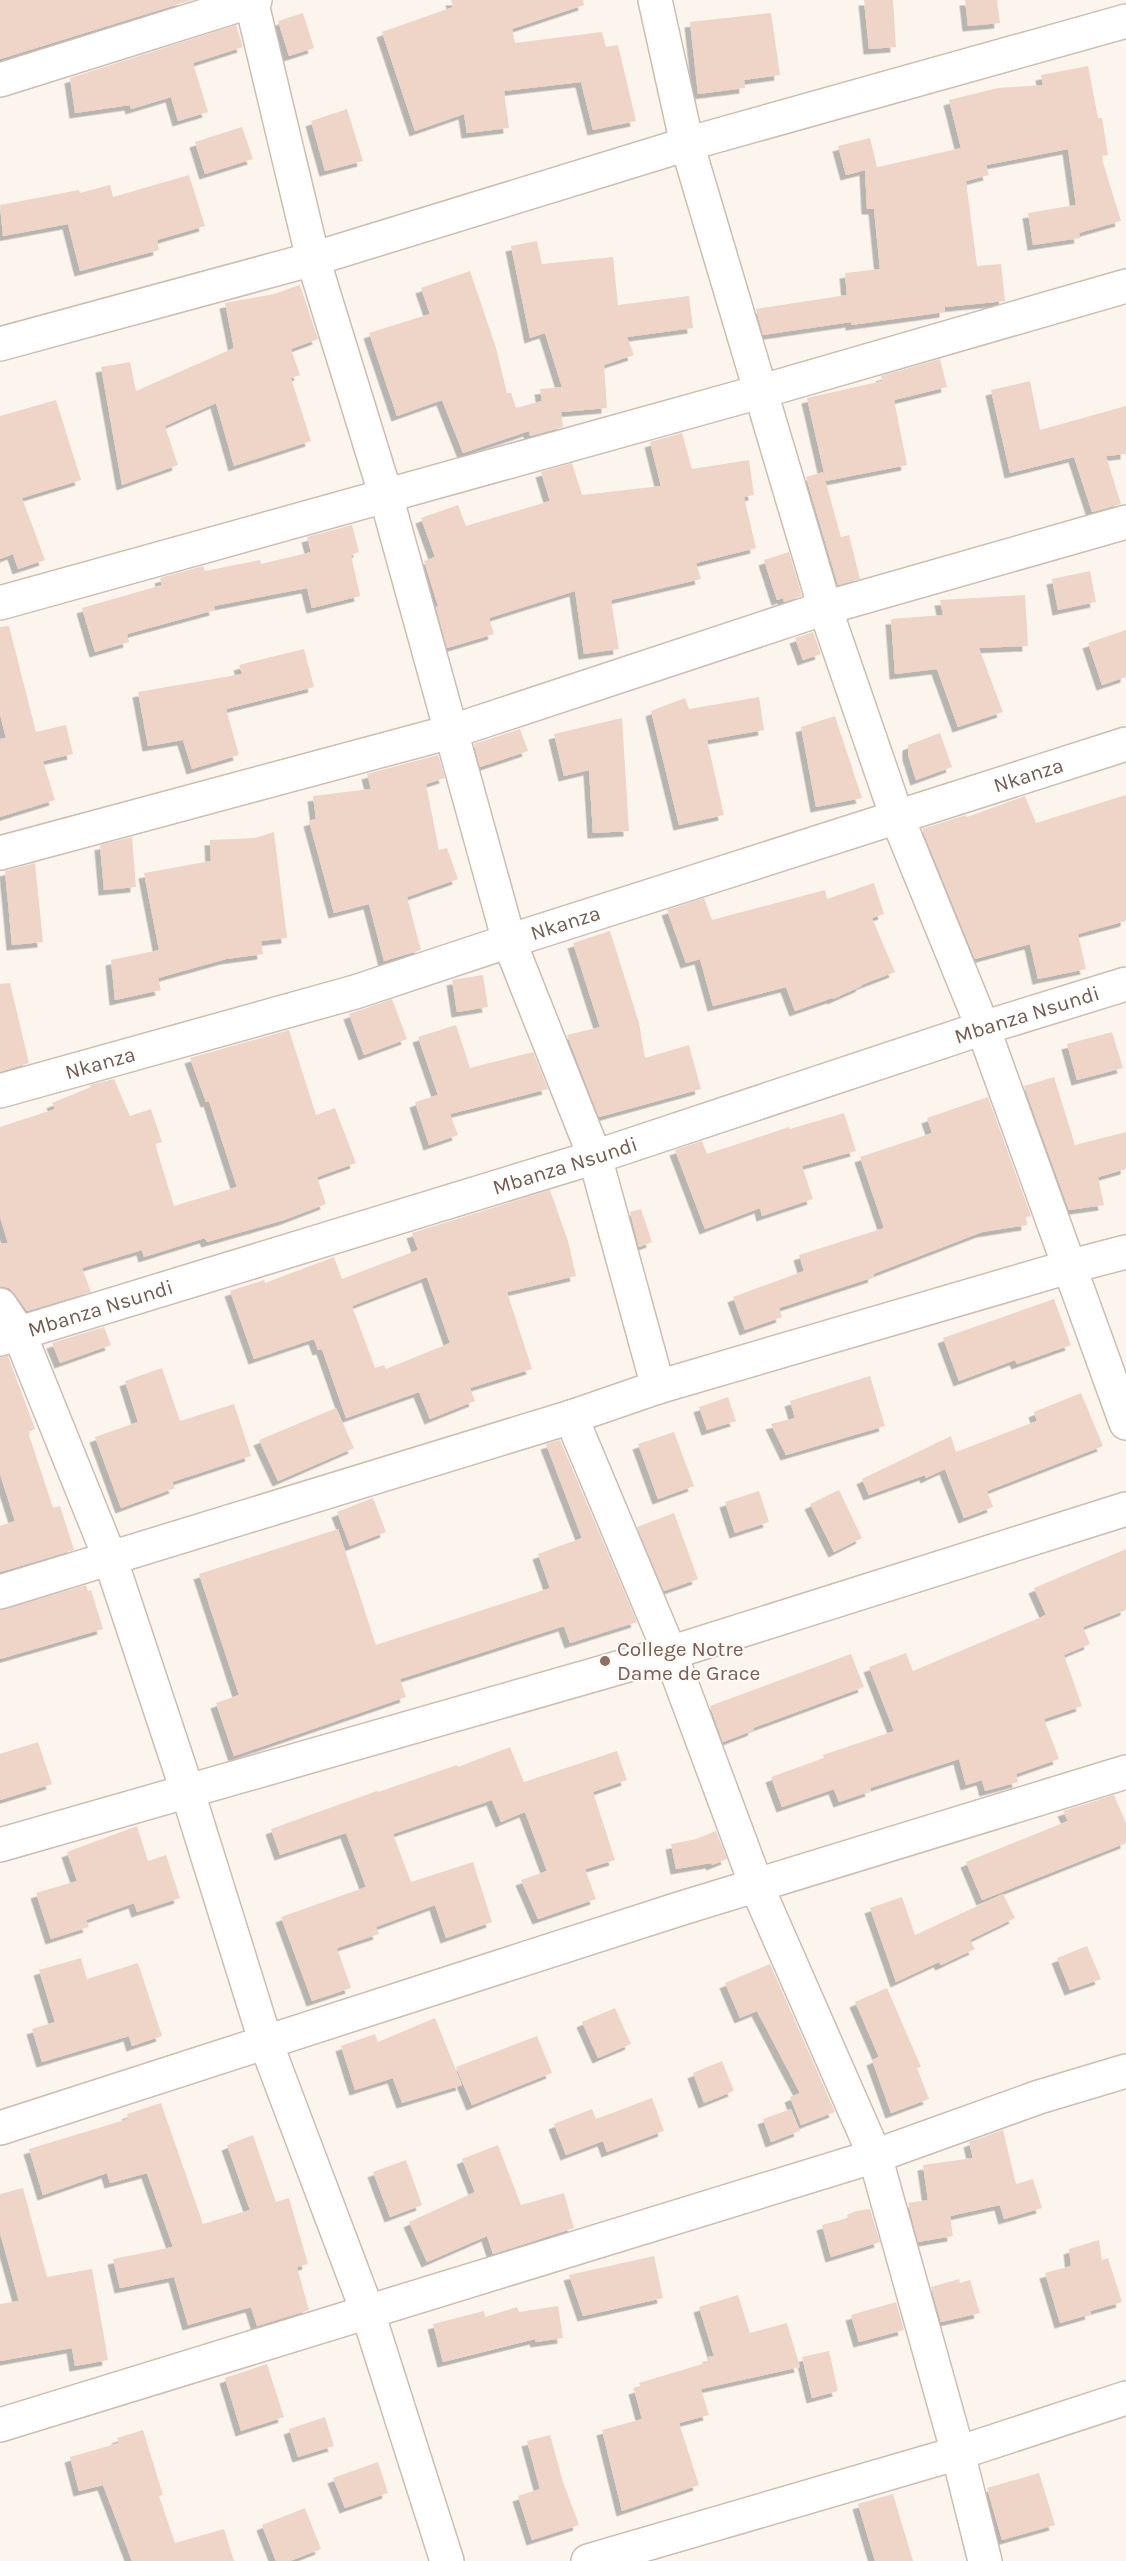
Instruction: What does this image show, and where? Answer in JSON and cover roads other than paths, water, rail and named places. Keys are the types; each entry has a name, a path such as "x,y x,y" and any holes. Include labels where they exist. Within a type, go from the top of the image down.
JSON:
{"street":[{"path":"0,80 252,0 313,259 386,496 509,941 595,1157 658,1387"},
{"path":"655,0 687,144 759,393 825,608 897,817 983,1028 1126,1423"},
{"path":"0,344 313,259 687,144 1126,21"},
{"path":"0,603 759,393 1126,286"},
{"path":"0,854 450,732 825,608 1126,522"},
{"name":"Nkanza","path":"0,1091 356,992 1126,744"},
{"name":"Mbanza Nsundi","path":"9,1336 595,1157 983,1028 1126,984"},
{"path":"0,1592 571,1417 658,1387 1126,1252"},
{"path":"0,1305 9,1336 110,1558 187,1790 266,2043 368,2313 447,2561"},
{"path":"571,1417 670,1653 757,1887 875,2156 958,2452 985,2561"},
{"path":"0,1845 670,1653 1126,1509"},
{"path":"0,2128 679,1910 1126,1772"},
{"path":"0,2425 875,2156 1038,2097 1126,2071"},
{"path":"588,2561 958,2452 1126,2398"}],"place":[{"name":"College Notre Dame de Grace","path":"605,1661"}]}
